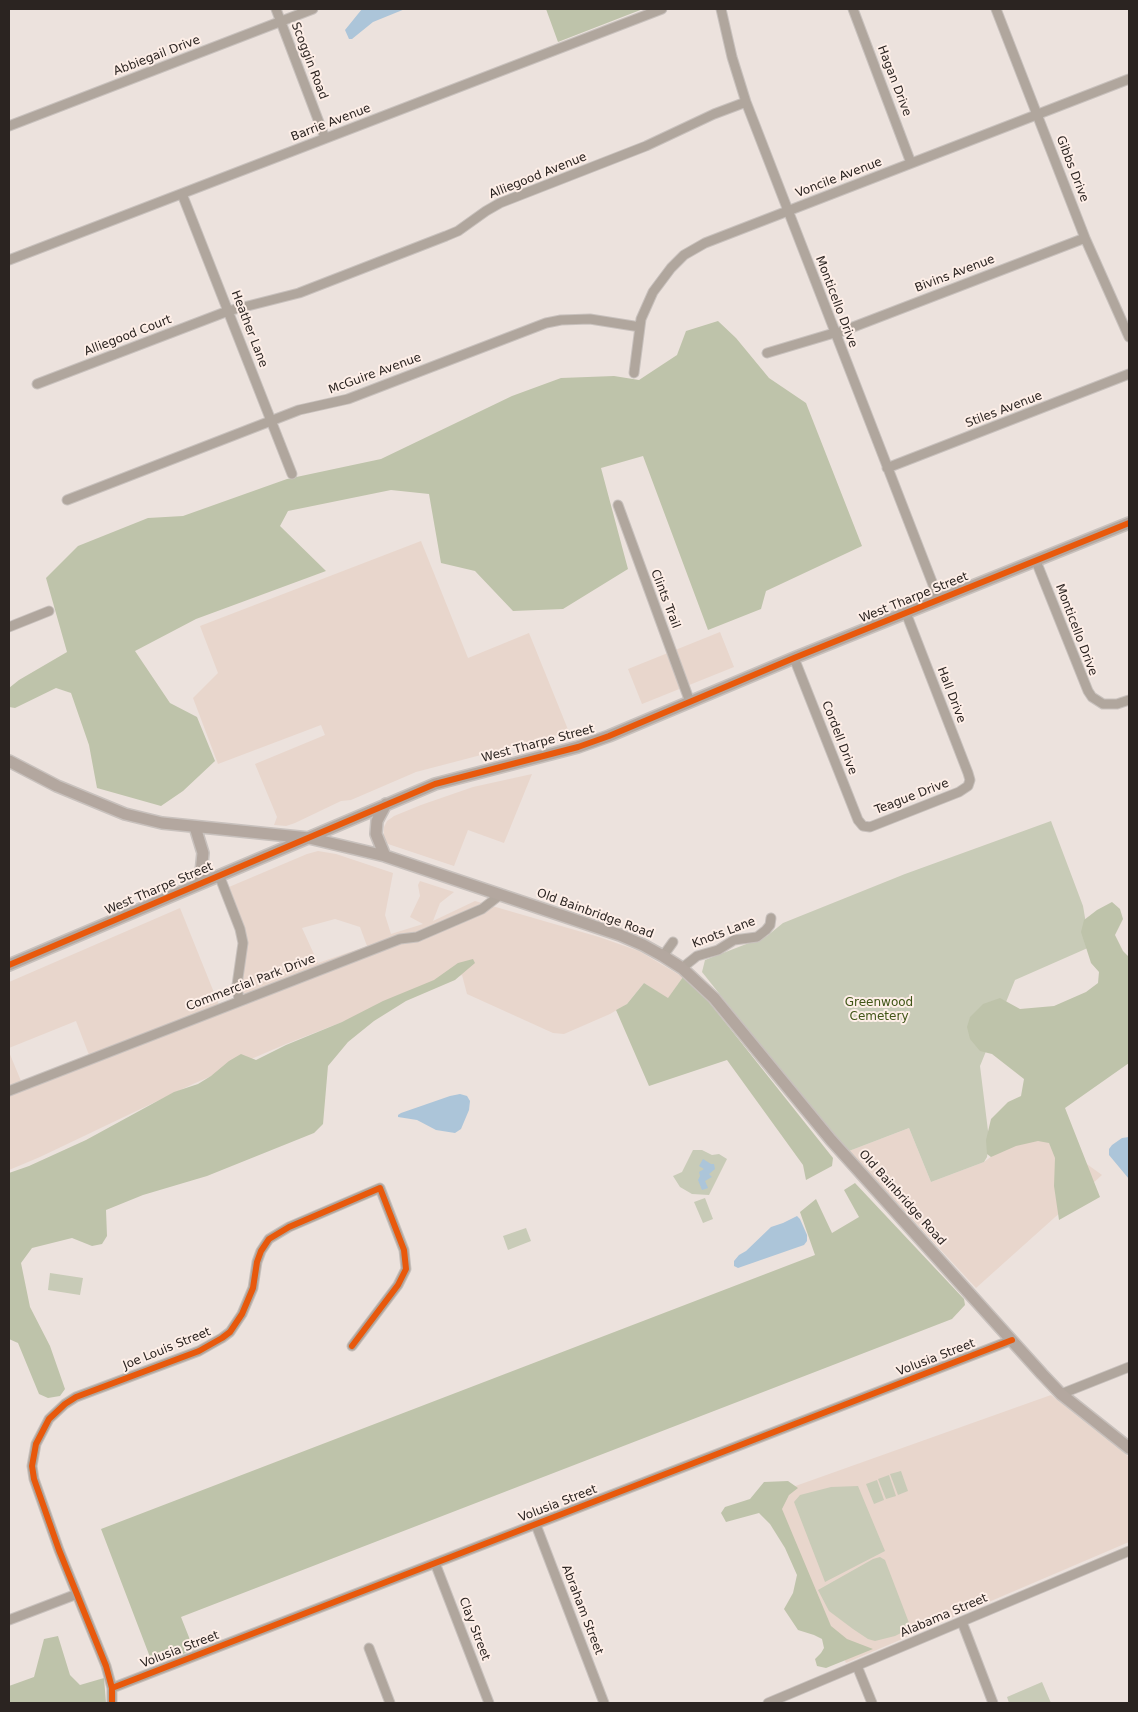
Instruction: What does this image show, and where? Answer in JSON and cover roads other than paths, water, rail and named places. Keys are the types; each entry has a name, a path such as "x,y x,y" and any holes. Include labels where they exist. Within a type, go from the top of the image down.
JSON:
{"main road":[{"name":"West Tharpe Street","path":"9,965 435,784 609,736 794,658 1129,523"},
{"name":"Old Bainbridge Road","path":"9,761 57,786 112,809 162,823 309,838 385,856 620,935 663,956 682,968 714,998 831,1140 1061,1394 1129,1448"},
{"path":"385,856 376,834 377,821 386,804"},
{"path":"195,827 203,853 200,883"}],"street":[{"name":"Scoggin Road","path":"276,9 325,138"},
{"name":"Abbiegail Drive","path":"9,126 313,9"},
{"name":"Barrie Avenue","path":"9,260 662,9"},
{"name":"Monticello Drive","path":"721,9 732,57 746,102 939,600"},
{"name":"Hagan Drive","path":"853,9 911,163"},
{"name":"Gibbs Drive","path":"996,9 1085,238 1129,337"},
{"name":"Voncile Avenue","path":"634,373 641,319 653,292 671,268 684,256 705,243 1129,79"},
{"name":"Alliegood Avenue","path":"228,310 299,293 446,236 458,231 500,203 646,146 714,114 746,102"},
{"name":"Heather Lane","path":"182,194 292,474"},
{"name":"Bivins Avenue","path":"767,353 835,333 1085,238"},
{"name":"Alliegood Court","path":"37,384 228,310"},
{"name":"McGuire Avenue","path":"67,500 298,410 348,399 546,323 561,320 590,319 640,327"},
{"name":"Stiles Avenue","path":"887,468 1129,374"},
{"name":"Clints Trail","path":"618,505 690,702"},
{"name":"Monticello Drive","path":"1036,561 1088,692 1103,704 1117,704 1129,700"},
{"path":"9,627 49,611"},
{"name":"Hall Drive","path":"906,613 968,773 970,780 968,786"},
{"name":"Cordell Drive","path":"794,658 858,820 863,826"},
{"name":"Teague Drive","path":"863,826 870,827 959,792 968,786"},
{"path":"219,875 240,929 243,943 237,986 239,1001"},
{"name":"Commercial Park Drive","path":"9,1091 400,939 417,937 482,909 500,894"},
{"name":"Knots Lane","path":"682,968 697,956 718,950 734,940 757,937 770,925 770,918"},
{"path":"663,956 673,942"},
{"name":"Joe Louis Street","path":"112,1703 112,1688 106,1666 59,1550 34,1479 32,1466 36,1444 49,1419 65,1404 76,1397 198,1351 222,1338 230,1332 242,1314 252,1288 261,1250 270,1239 289,1227 380,1188 404,1250 406,1269 398,1285 352,1346"},
{"name":"Volusia Street","path":"112,1688 1012,1340"},
{"path":"1061,1394 1129,1367"},
{"name":"Abraham Street","path":"536,1525 604,1703"},
{"name":"Alabama Street","path":"768,1703 1129,1551"},
{"name":"Clay Street","path":"434,1563 489,1703"},
{"path":"9,1620 77,1594"},
{"path":"962,1622 993,1703"},
{"path":"368,1648 390,1703"},
{"path":"858,1666 872,1703"}],"water":[{"path":"362,9 405,9 373,22 352,39 349,39 345,30"},
{"path":"460,1094 467,1096 470,1101 469,1110 461,1129 455,1133 436,1130 417,1120 398,1117 401,1113"},
{"path":"1129,1137 1129,1179 1109,1155 1109,1149 1122,1138"},
{"path":"703,1159 714,1164 715,1169 709,1174 712,1177 705,1181 708,1188 702,1190 698,1180 699,1172 704,1169 699,1166"},
{"path":"797,1216 807,1235 807,1241 804,1245 738,1268 734,1266 734,1261 739,1255 746,1251 771,1227"}],"park label":[{"name":"Greenwood Cemetery","path":"879,1010"}]}
